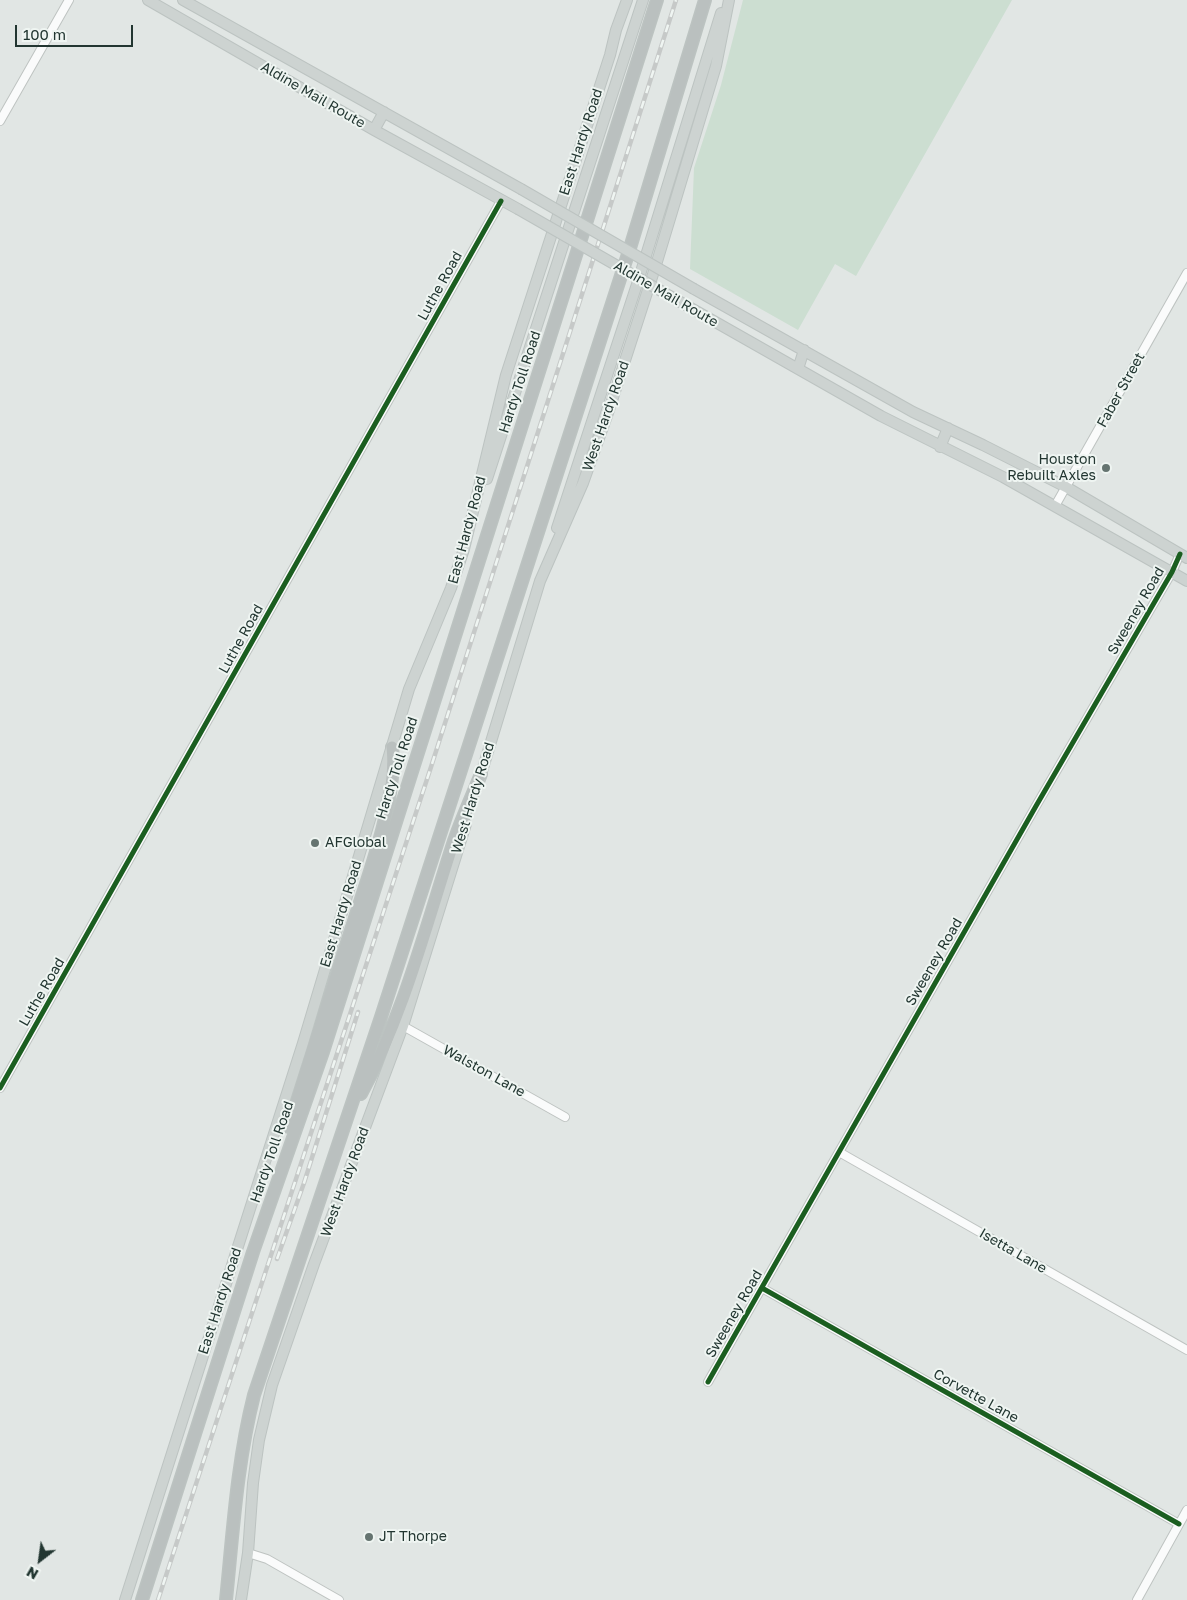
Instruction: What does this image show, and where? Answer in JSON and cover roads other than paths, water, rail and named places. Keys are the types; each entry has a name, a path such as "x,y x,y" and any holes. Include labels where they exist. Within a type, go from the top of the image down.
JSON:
{"highway":[{"name":"Hardy Toll Road","path":"142,1600 253,1252 323,1052 657,0"},
{"path":"226,1600 240,1459 245,1429 265,1360 381,1017 627,258 705,0"},
{"path":"253,1252 301,1084 372,865 388,805 394,763 392,747"},
{"path":"346,1122 379,1062 419,956 455,839 481,774"}],"main road":[{"name":"Aldine Mail Route","path":"148,0 374,130 567,236 798,369 940,447 1003,477 1187,581"},
{"name":"Aldine Mail Route","path":"183,0 914,412 1066,487 1184,556"},
{"name":"East Hardy Road","path":"125,1600 303,1043 409,689 451,588 464,549 506,375 627,0"},
{"path":"464,549 643,0"},
{"path":"540,581 639,278 725,0"},
{"name":"West Hardy Road","path":"241,1600 248,1552 253,1483 259,1440 272,1385 314,1264 403,1026 540,581 583,483 608,413 656,265 716,66 729,0"},
{"path":"250,59 259,44"},
{"path":"374,130 384,112"},
{"path":"798,369 804,350"},
{"path":"940,447 948,428"}],"street":[{"path":"0,121 69,0"},
{"name":"Luthe Road","path":"0,1088 501,200"},
{"name":"Faber Street","path":"1055,506 1187,273"},
{"name":"Sweeney Road","path":"708,1382 1036,806 1172,572 1184,556"},
{"name":"Walston Lane","path":"403,1026 565,1116"},
{"name":"Isetta Lane","path":"839,1152 1187,1350"},
{"name":"Corvette Lane","path":"762,1288 1179,1524"},
{"path":"1137,1600 1187,1510"},
{"path":"248,1552 267,1559 338,1600"}],"railway":[{"path":"158,1600 431,767 676,0"},
{"path":"277,1259 304,1183 358,1012"}],"place":[{"name":"Houston Rebuilt Axles","path":"1106,468"},
{"name":"AFGlobal","path":"315,843"},
{"name":"JT Thorpe","path":"369,1537"}]}
